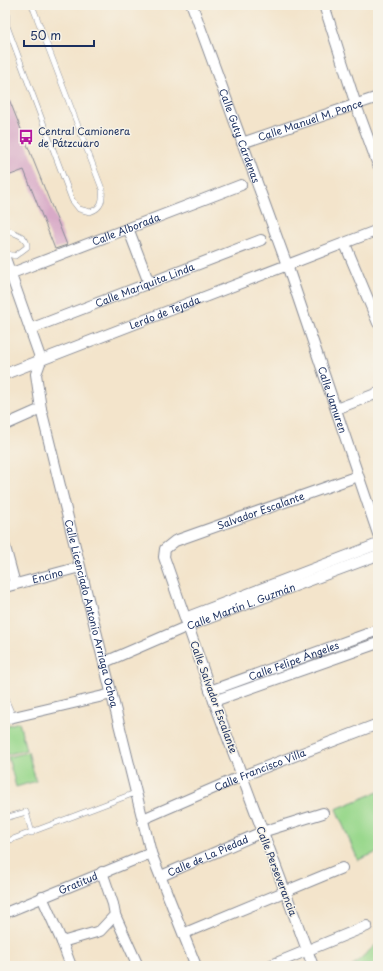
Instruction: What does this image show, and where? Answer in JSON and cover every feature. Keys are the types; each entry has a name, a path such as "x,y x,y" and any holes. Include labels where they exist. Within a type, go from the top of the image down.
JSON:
{"street":[{"name":"Calle Guty Cárdenas","path":"192,5 288,265"},
{"path":"324,5 356,105 378,165"},
{"name":"Calle Manuel M. Ponce","path":"242,143 378,97"},
{"name":"Calle Alborada","path":"12,273 241,185"},
{"path":"128,228 149,283"},
{"name":"Lerdo de Tejada","path":"5,374 378,230"},
{"name":"Calle Mariquita Linda","path":"30,329 261,240"},
{"path":"345,244 378,323"},
{"path":"5,258 12,273 41,360"},
{"name":"Calle Jamuren","path":"288,265 378,534"},
{"name":"Calle Licenciado Antonio Arriaga Ochoa","path":"41,360 36,374 41,409 105,662 135,793 151,853 196,966"},
{"path":"336,409 378,393"},
{"path":"5,424 41,409"},
{"name":"Salvador Escalante","path":"165,549 175,541 358,476"},
{"name":"Calle Martín L. Guzmán","path":"285,585 378,544"},
{"path":"5,547 15,584"},
{"name":"Calle Salvador Escalante","path":"165,549 164,557 210,691 242,776"},
{"name":"Calle Martín L. Guzmán","path":"105,662 187,622 285,585 378,555"},
{"name":"Encino","path":"5,587 80,567"},
{"name":"Calle Felipe Ángeles","path":"210,691 378,630"},
{"name":"Calle Felipe Ángeles","path":"214,701 378,643"},
{"path":"313,654 316,665"},
{"path":"9,718 112,694"},
{"name":"Calle Francisco Villa","path":"143,819 242,776 378,724"},
{"name":"Calle Perseverancia","path":"242,776 313,966"},
{"name":"Calle de La Piedad","path":"161,876 262,832 323,813"},
{"name":"Gratitud","path":"5,912 151,853"},
{"path":"184,933 285,890 342,868"},
{"path":"102,872 113,904 115,915 138,966"},
{"path":"42,897 71,966"},
{"path":"62,942 100,931 115,915"},
{"path":"269,966 307,949 368,926"}],"lane":[{"path":"7,5 7,26 72,200 78,209 90,212 100,206 102,200 102,188 32,5"},
{"path":"5,228 24,238 27,241 27,247 22,253 15,256 5,252"},
{"path":"5,698 9,718"},
{"path":"5,842 135,793"},
{"path":"5,818 26,812 32,833"}],"green space":[{"path":"19,722 26,750 5,755 5,726"},
{"path":"28,752 36,781 16,787 8,757"},
{"path":"378,792 378,852 358,860 336,809"},
{"path":"378,943 378,966 352,966"}],"building":[{"path":"5,89 67,245 55,249 24,170 5,177"}],"place":[{"name":"Central Camionera de Pátzcuaro","path":"26,137"}]}
